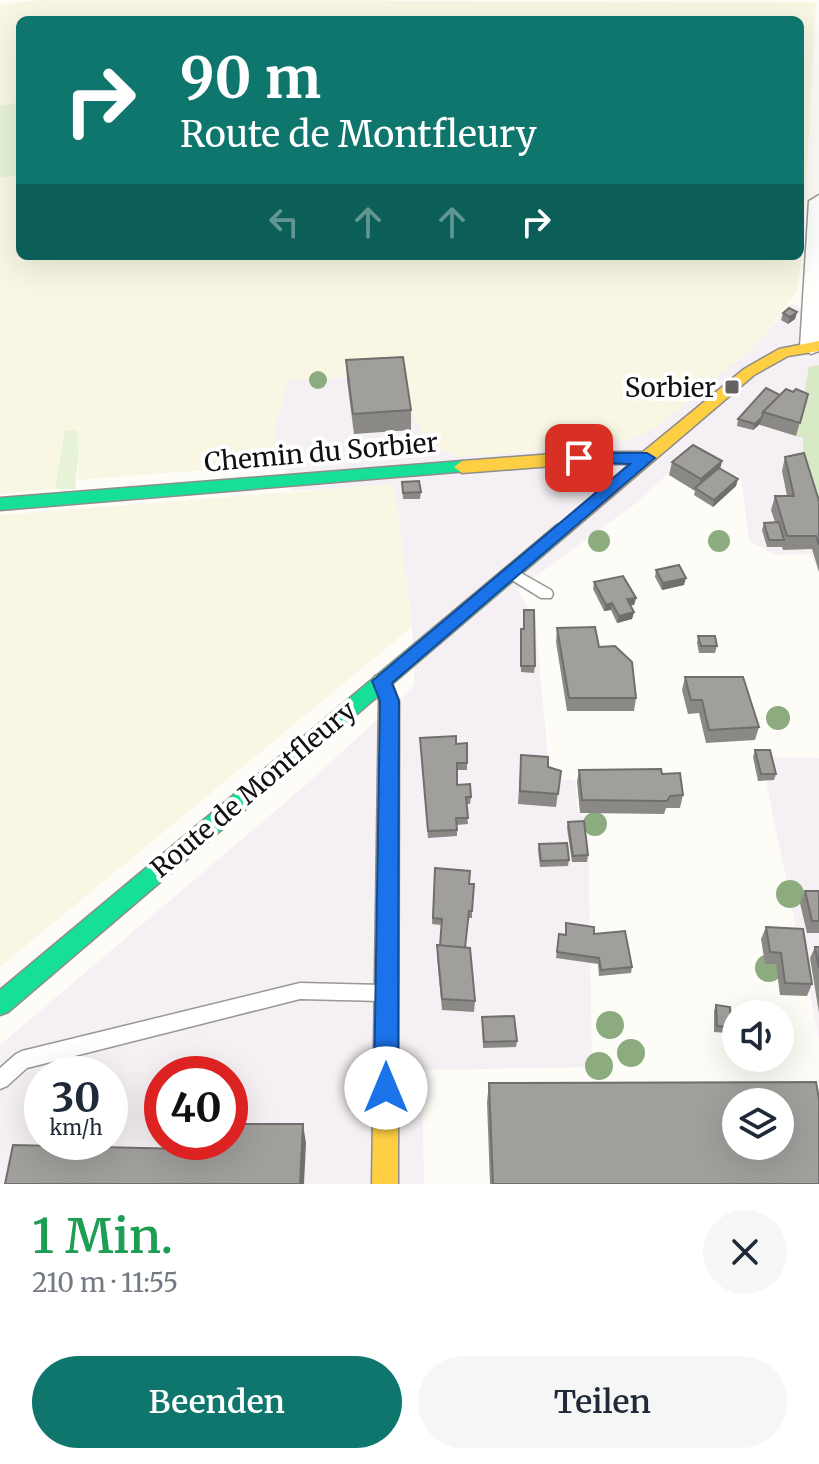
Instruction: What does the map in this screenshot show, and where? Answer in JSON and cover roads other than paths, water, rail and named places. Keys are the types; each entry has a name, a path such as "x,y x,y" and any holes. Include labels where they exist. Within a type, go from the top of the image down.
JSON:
{"street":[{"name":"Route de Montfleury","path":"0,1004 749,372 784,352 815,346 819,201"},
{"name":"Chemin du Sorbier","path":"0,504 579,458 647,458"},
{"path":"382,681 389,701 385,1184"}],"lane":[{"path":"510,572 546,594"},
{"path":"0,1080 22,1060 300,991 386,993"}],"place":[{"name":"Sorbier","path":"732,387"}]}
